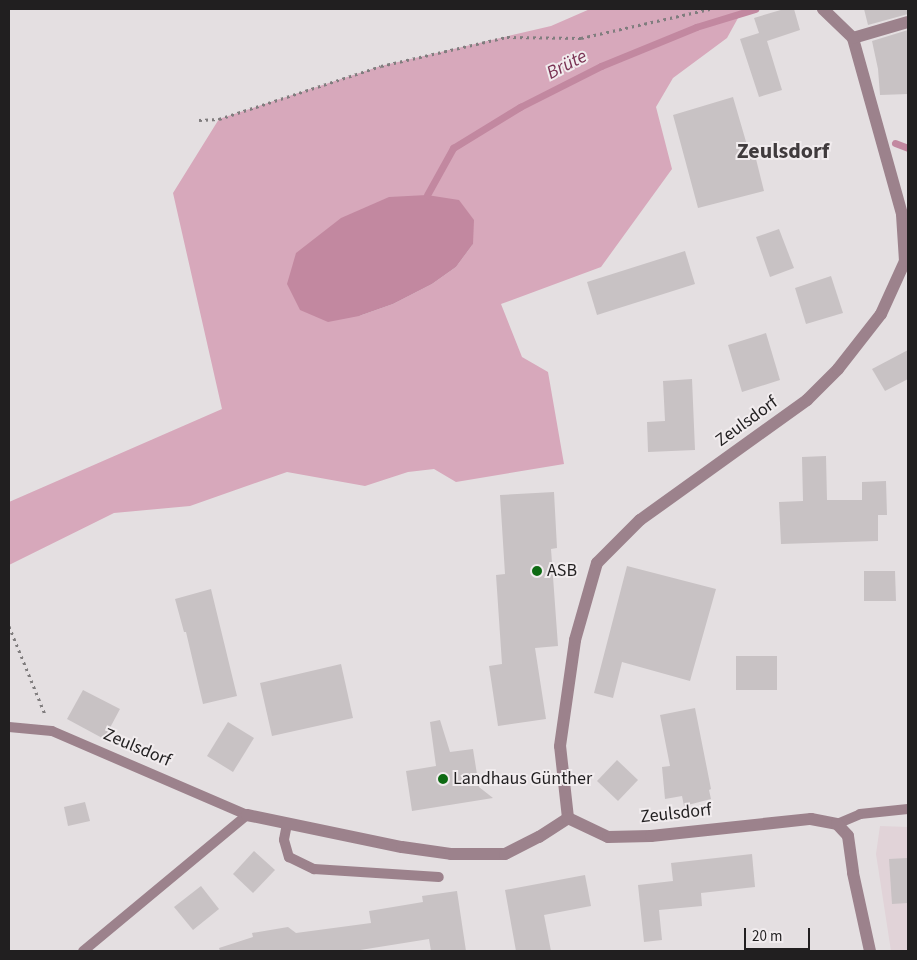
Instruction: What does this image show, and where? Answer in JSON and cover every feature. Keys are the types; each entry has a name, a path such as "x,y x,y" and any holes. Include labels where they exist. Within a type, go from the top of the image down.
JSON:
{"street":[{"name":"Zeulsdorf","path":"568,818 560,746 575,640 597,563 640,520 813,394 838,369 881,314 906,261 902,214 852,38 823,9"},
{"path":"852,38 908,22"},
{"name":"Zeulsdorf","path":"247,815 402,847 451,854 505,854 538,838 568,818"},
{"name":"Zeulsdorf","path":"568,818 608,837 651,836 811,820 837,824"},
{"path":"837,824 848,836 853,873 870,951"}],"lane":[{"name":"Zeulsdorf","path":"9,727 52,731 247,815"},
{"path":"837,824 860,814 908,809"},
{"path":"83,951 247,815"},
{"path":"288,824 284,840 289,857 314,869 439,877"}],"path":[{"path":"200,120 220,119 381,66 507,37 581,38 710,9"},
{"path":"9,626 52,731"}],"shaded area":[{"path":"590,9 743,9 727,38 673,78 656,107 672,169 601,267 501,304 522,357 548,372 564,464 456,482 434,469 408,472 365,486 287,472 190,506 114,513 9,565 9,502 222,409 173,193 219,119 381,66 551,26","holes":["473,244 456,267 432,284 393,304 359,316"]},
{"path":"427,195 459,200 474,220 473,244 456,267 432,284 393,304 359,316 328,322 300,310 287,284 296,253 341,218 389,197"},
{"path":"880,826 908,827 908,951 891,951 876,854"}],"building":[{"path":"784,9 794,9 800,30 767,41 782,90 759,97 740,39 759,33 754,18"},
{"path":"864,9 908,9 908,14 868,25"},
{"path":"908,30 908,94 880,95 878,69 872,41"},
{"path":"733,97 749,152 754,151 764,191 698,208 673,115"},
{"path":"779,229 794,268 770,277 756,237"},
{"path":"685,251 695,284 597,315 587,282"},
{"path":"831,276 843,313 806,324 795,288"},
{"path":"766,333 780,380 742,392 728,345"},
{"path":"908,350 908,379 885,391 872,369"},
{"path":"692,379 695,450 648,452 647,422 665,421 663,381"},
{"path":"826,456 827,500 862,500 862,482 886,481 887,515 878,515 878,541 781,544 779,502 803,501 802,457"},
{"name":"ASB","path":"554,492 557,548 551,549 558,646 535,648 546,719 498,726 489,666 502,664 496,575 505,574 500,495"},
{"path":"627,566 716,589 690,681 622,662 613,698 594,693"},
{"path":"864,571 895,571 896,601 864,601"},
{"path":"211,589 237,696 203,704 186,632 184,632 175,599"},
{"path":"736,656 777,656 777,690 736,690"},
{"path":"341,664 353,718 272,736 260,683"},
{"path":"83,690 120,709 104,739 67,719"},
{"path":"695,708 711,789 709,790 711,799 684,806 682,796 665,799 662,767 670,766 660,715"},
{"name":"Landhaus Günther","path":"440,720 450,752 473,749 479,787 493,798 412,811 406,771 436,766 430,722"},
{"path":"228,722 254,738 233,772 207,756"},
{"path":"617,760 638,780 618,801 597,781"},
{"path":"85,802 90,821 68,826 64,807"},
{"path":"254,851 275,870 253,893 233,874"},
{"path":"752,854 755,887 701,893 702,906 659,910 662,940 644,942 638,885 673,881 671,863"},
{"path":"907,858 908,903 892,904 889,859"},
{"path":"585,875 591,906 544,915 551,951 516,951 505,890"},
{"path":"201,886 219,909 193,930 174,907"},
{"path":"457,891 466,951 431,951 429,939 354,951 220,951 219,948 253,937 252,933 288,927 296,933 371,923 369,911 423,902 422,896"}],"waterway":[{"name":"Brüte","path":"427,195 453,148 520,107 601,66 696,27 755,9"},
{"name":"Brüte","path":"895,143 908,148"}],"place":[{"name":"ASB","path":"537,571"},
{"name":"Landhaus Günther","path":"443,779"}],"district":[{"name":"Zeulsdorf","path":"783,152"}]}
